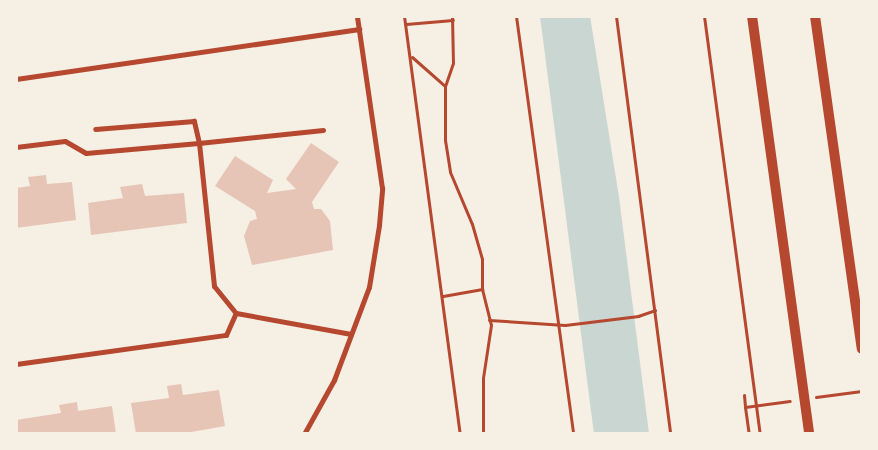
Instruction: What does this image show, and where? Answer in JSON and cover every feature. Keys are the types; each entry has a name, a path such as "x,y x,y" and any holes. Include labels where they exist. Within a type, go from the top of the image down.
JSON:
{"main road":[{"path":"752,16 809,434"},
{"path":"815,16 862,349"}],"street":[{"path":"304,434 334,380 369,287 382,188 357,16"},
{"path":"16,79 359,29"},
{"path":"95,129 194,121 199,143 214,286 236,313 351,334"},
{"path":"16,147 65,141 86,153 323,130"},
{"path":"16,364 226,335 236,313"}],"path":[{"path":"404,16 460,434"},
{"path":"516,16 573,434"},
{"path":"616,16 670,434"},
{"path":"704,16 760,434"},
{"path":"406,24 453,18 453,63 445,86 443,112 450,172 476,235 482,259 482,289 491,325 483,378 483,434"},
{"path":"411,57 445,86"},
{"path":"443,296 482,289"},
{"path":"489,320 559,325 576,324 638,316 655,310"},
{"path":"746,407 749,434"}],"shaded area":[{"path":"540,16 590,16 619,197 649,434 594,434"}],"building":[{"path":"311,143 339,162 312,202 314,209 321,209 330,221 333,250 252,265 244,236 250,221 257,219 255,211 215,186 235,156 273,180 267,193 296,189 286,179"},
{"path":"46,175 47,184 72,182 76,220 16,228 16,188 30,186 28,177"},
{"path":"142,184 145,196 184,193 187,223 91,235 88,203 123,198 120,187"},
{"path":"181,384 183,395 219,390 225,426 180,434 136,434 131,403 169,398 167,386"},
{"path":"77,402 78,411 112,406 116,434 16,434 16,420 61,413 59,405"}]}
